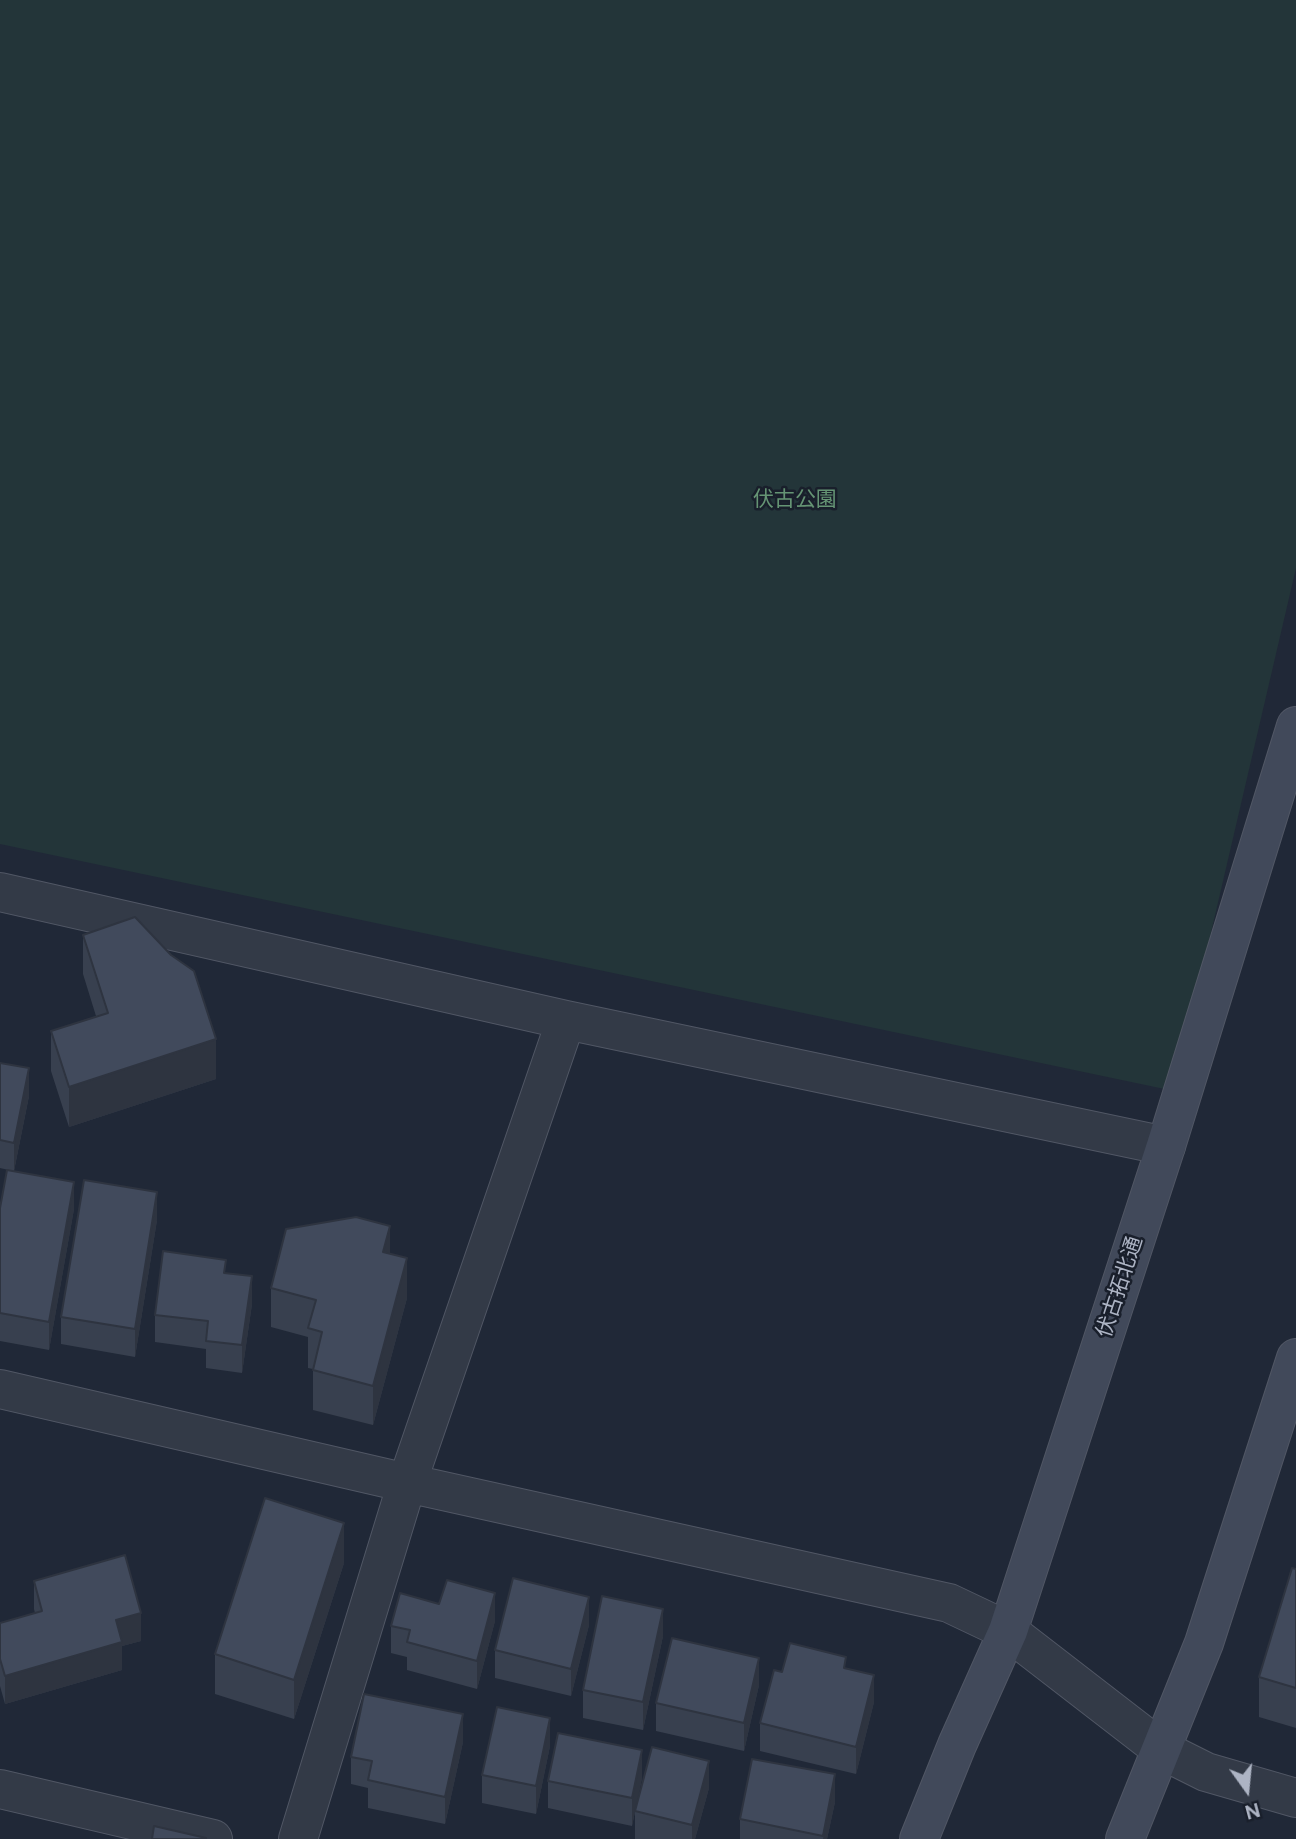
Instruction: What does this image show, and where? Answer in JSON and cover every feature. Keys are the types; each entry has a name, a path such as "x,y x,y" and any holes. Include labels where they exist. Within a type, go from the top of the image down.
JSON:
{"street":[{"name":"伏古拓北通","path":"919,1839 1008,1631 1166,1146 1296,726"},
{"path":"0,892 566,1020 1166,1146"},
{"path":"298,1839 407,1483 566,1020"},
{"path":"1125,1839 1204,1643 1296,1358"},
{"path":"0,1389 407,1483 949,1603 1008,1631 1162,1750 1206,1772 1296,1798"},
{"path":"0,1789 213,1839"}],"green space":[{"name":"伏古公園","path":"0,0 1296,0 1296,568 1174,1091 0,844"}],"building":[{"path":"135,917 171,955 194,971 216,1039 69,1087 51,1031 108,1013 83,935"},
{"path":"0,1063 29,1068 14,1143 0,1140"},
{"path":"7,1170 74,1182 49,1322 0,1313 0,1208"},
{"path":"84,1180 157,1192 135,1329 61,1317"},
{"path":"356,1217 390,1226 383,1252 407,1258 373,1386 313,1370 322,1332 308,1328 316,1300 271,1288 286,1229"},
{"path":"163,1251 226,1260 224,1273 252,1276 242,1345 206,1341 208,1321 155,1315"},
{"path":"265,1498 344,1523 294,1680 215,1654"},
{"path":"125,1555 141,1613 116,1620 122,1642 5,1676 0,1659 0,1623 42,1611 34,1581"},
{"path":"1292,1568 1296,1569 1296,1688 1259,1677"},
{"path":"513,1578 589,1597 571,1669 495,1650"},
{"path":"447,1580 495,1593 477,1661 407,1642 410,1630 391,1626 400,1593 439,1604"},
{"path":"602,1596 663,1609 643,1702 583,1690"},
{"path":"672,1638 759,1658 744,1723 656,1703"},
{"path":"790,1643 846,1657 844,1668 874,1675 856,1747 760,1723 774,1670 782,1672"},
{"path":"364,1694 463,1714 445,1797 368,1780 372,1761 351,1757"},
{"path":"497,1707 550,1718 536,1786 482,1775"},
{"path":"558,1733 642,1750 632,1798 548,1781"},
{"path":"652,1747 709,1761 692,1825 635,1811"},
{"path":"752,1759 835,1774 823,1836 740,1819"},
{"path":"154,1826 206,1838 206,1839 152,1839"}]}
